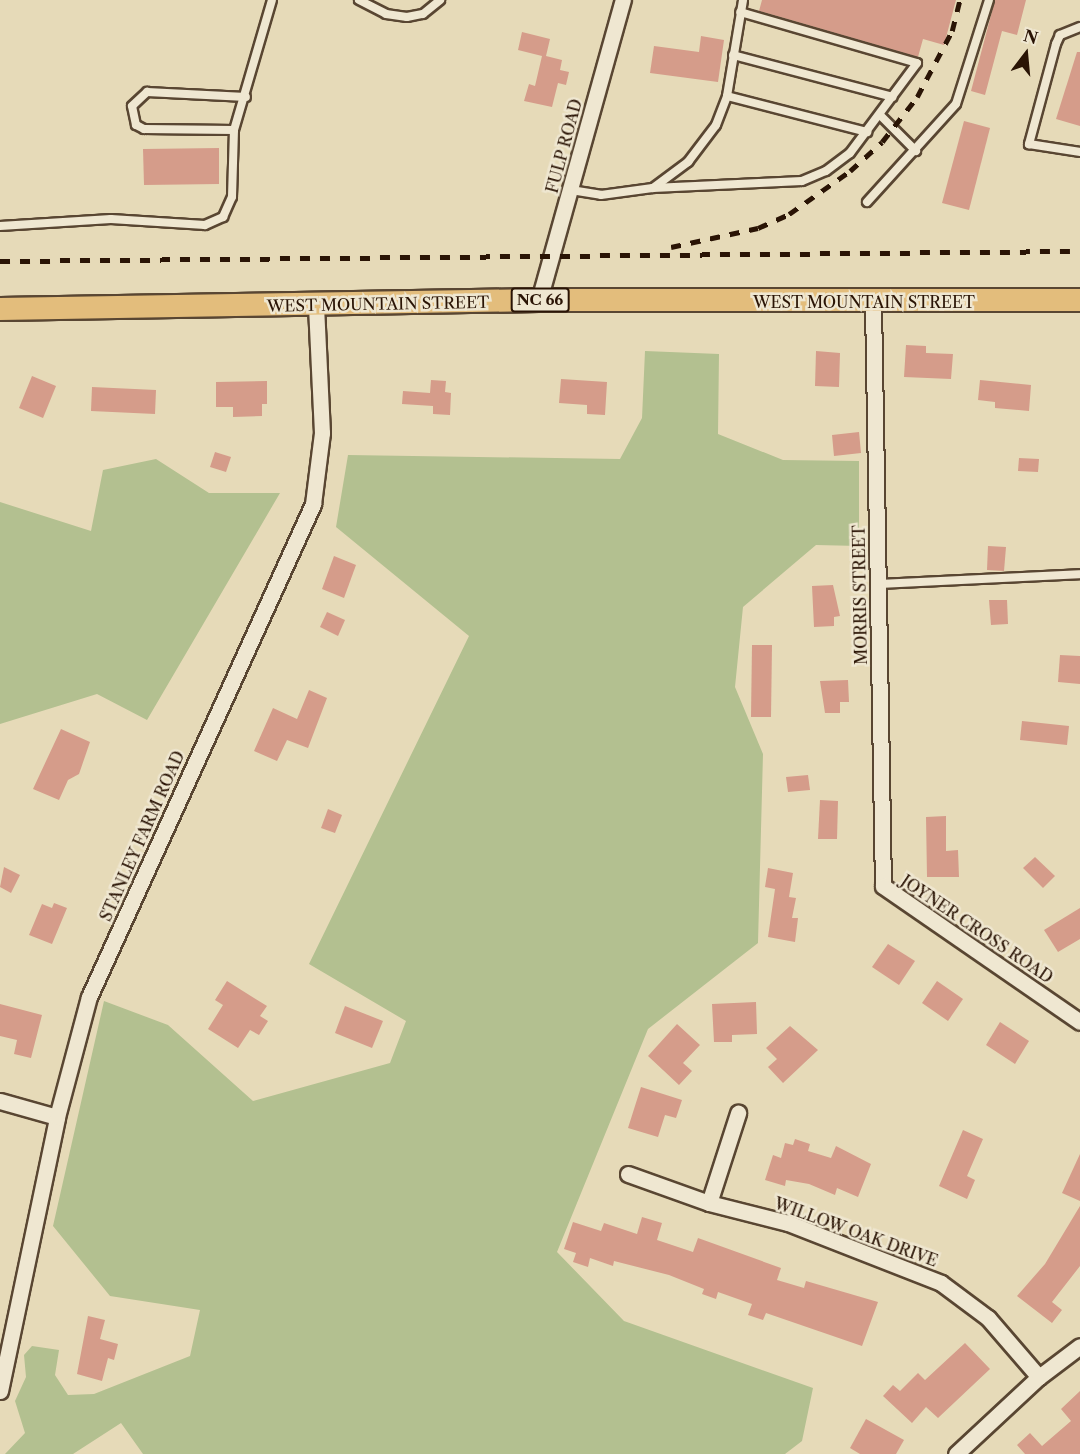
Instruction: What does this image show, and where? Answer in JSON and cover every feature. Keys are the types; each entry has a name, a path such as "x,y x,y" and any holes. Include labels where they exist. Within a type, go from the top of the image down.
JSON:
{"main road":[{"name":"WEST MOUNTAIN STREET","path":"0,309 316,306 539,300 873,303 1080,300"}],"street":[{"name":"FULP ROAD","path":"539,300 623,0"},
{"name":"MORRIS STREET","path":"873,303 883,886"},
{"name":"STANLEY FARM ROAD","path":"0,1391 57,1117 89,996 313,504 322,433 316,306"},
{"name":"JOYNER CROSS ROAD","path":"883,886 1080,1022"},
{"path":"0,1101 57,1117"},
{"path":"709,1203 738,1113"},
{"name":"WILLOW OAK DRIVE","path":"628,1174 709,1203 788,1223 941,1282 988,1317 1039,1377"},
{"path":"956,1454 1039,1377 1080,1346"}],"lane":[{"path":"0,226 111,219 216,222 232,197 234,130 246,97 272,0"},
{"path":"359,0 386,14 407,17 423,14 440,0"},
{"path":"653,188 688,162 716,125 727,96 743,0"},
{"path":"867,202 916,151 956,104 988,0"},
{"path":"571,190 601,195 653,188 802,181 826,171 867,132 917,63 740,12"},
{"path":"1080,27 1060,35 1056,44 1029,144 1080,152"},
{"path":"733,55 893,97"},
{"path":"234,130 144,129 131,116 132,106 147,92 246,97"},
{"path":"727,96 867,132"},
{"path":"880,115 916,151"},
{"path":"878,584 1080,574"}],"green space":[{"path":"645,351 719,354 718,434 783,460 859,461 859,546 816,545 743,607 735,687 763,754 758,943 648,1029 557,1252 624,1321 813,1388 802,1441 785,1454 143,1454 121,1423 73,1454 5,1454 25,1433 15,1401 26,1377 24,1355 32,1346 59,1350 55,1375 68,1395 94,1394 190,1356 200,1310 110,1296 53,1226 104,1001 168,1025 253,1101 390,1063 406,1021 309,964 469,636 336,527 348,455 620,459 642,418"},
{"path":"156,459 209,493 280,493 147,720 97,694 0,724 0,502 91,531 103,470"}],"building":[{"path":"762,0 956,0 944,45 923,39 918,57 759,11"},
{"path":"995,0 1026,0 1017,35 1002,31 985,95 971,91"},
{"path":"522,32 550,39 546,56 562,60 560,70 569,72 566,85 558,83 552,107 524,101 529,84 535,86 542,56 518,50"},
{"path":"701,36 724,40 718,82 650,73 654,46 699,52"},
{"path":"1077,52 1080,52 1080,126 1056,119"},
{"path":"964,121 990,128 969,210 942,203"},
{"path":"219,148 219,184 144,185 143,149"},
{"path":"906,345 926,346 926,353 953,354 951,379 904,377"},
{"path":"816,351 840,353 839,387 815,386"},
{"path":"32,376 56,386 43,418 19,408"},
{"path":"561,379 607,382 605,415 587,414 587,405 559,403"},
{"path":"431,380 446,381 445,392 451,393 450,415 433,414 433,406 402,404 403,391 430,393"},
{"path":"980,380 1031,385 1029,411 995,408 995,402 978,400"},
{"path":"267,381 267,404 262,404 262,416 233,417 233,407 216,407 216,382"},
{"path":"92,387 156,390 155,414 91,411"},
{"path":"859,432 861,453 834,456 832,435"},
{"path":"215,452 231,457 226,472 210,467"},
{"path":"1019,458 1039,459 1038,472 1018,471"},
{"path":"988,546 1006,547 1004,571 987,570"},
{"path":"334,556 356,565 344,598 322,589"},
{"path":"833,585 840,616 834,617 834,626 814,627 812,586"},
{"path":"989,600 1007,600 1008,624 991,625"},
{"path":"327,612 345,620 338,636 320,627"},
{"path":"752,645 772,645 771,717 751,717"},
{"path":"1060,655 1080,656 1080,684 1058,682"},
{"path":"848,680 849,702 840,702 840,713 825,713 820,681"},
{"path":"309,690 327,698 308,748 287,740 277,761 254,751 273,708 297,719"},
{"path":"1022,721 1069,726 1067,745 1020,740"},
{"path":"61,729 90,742 79,774 68,780 59,800 33,789"},
{"path":"808,775 810,790 788,792 786,777"},
{"path":"820,800 838,801 837,839 818,839"},
{"path":"328,809 342,815 335,833 321,828"},
{"path":"946,816 946,851 958,850 959,877 927,877 926,817"},
{"path":"1035,857 1055,876 1043,888 1023,868"},
{"path":"4,867 20,875 11,893 0,887"},
{"path":"768,868 793,873 789,897 796,898 792,918 798,918 795,942 768,937 775,889 765,887"},
{"path":"54,903 67,908 52,944 29,935 42,904 52,908"},
{"path":"1080,908 1080,939 1058,952 1044,930"},
{"path":"888,944 915,961 899,985 872,967"},
{"path":"227,981 267,1006 260,1016 268,1021 259,1035 250,1030 238,1048 208,1029 223,1005 215,1000"},
{"path":"937,981 963,999 948,1021 922,1003"},
{"path":"756,1002 757,1034 732,1035 732,1042 714,1042 712,1004"},
{"path":"0,1004 42,1015 31,1058 14,1054 17,1040 0,1036"},
{"path":"345,1006 383,1021 372,1048 335,1033"},
{"path":"1000,1022 1029,1041 1015,1064 986,1045"},
{"path":"677,1024 700,1045 683,1063 692,1071 679,1085 648,1056"},
{"path":"790,1026 818,1050 783,1083 768,1067 777,1059 766,1048"},
{"path":"641,1087 682,1100 676,1118 665,1115 658,1137 628,1128"},
{"path":"963,1130 983,1139 967,1176 975,1180 967,1199 939,1186"},
{"path":"795,1139 810,1144 808,1151 831,1158 836,1146 871,1164 858,1197 837,1188 835,1195 809,1184 786,1180 785,1186 765,1180 773,1155 781,1158 785,1143 793,1145"},
{"path":"1080,1154 1080,1201 1062,1193"},
{"path":"1080,1206 1080,1266 1052,1302 1062,1310 1052,1323 1017,1296 1045,1264"},
{"path":"642,1217 662,1223 657,1240 693,1252 698,1238 781,1268 777,1280 804,1288 806,1281 878,1302 862,1346 766,1313 763,1320 748,1315 752,1304 718,1292 716,1299 702,1294 704,1289 669,1275 614,1261 613,1266 590,1258 588,1267 573,1262 576,1253 564,1249 573,1222 601,1231 604,1223 637,1234"},
{"path":"88,1316 105,1320 100,1339 118,1344 114,1360 108,1358 102,1381 77,1374"},
{"path":"965,1343 990,1369 938,1418 926,1407 912,1423 883,1396 893,1385 900,1391 918,1373 925,1380"},
{"path":"1080,1391 1080,1454 1025,1454 1017,1445 1030,1433 1042,1446 1071,1421 1061,1409"},
{"path":"866,1419 904,1440 896,1454 860,1454 850,1448"}],"railway":[{"path":"671,247 758,228 789,214 850,171 882,142 917,97 952,31 960,0"},
{"path":"0,261 1080,251"}]}
